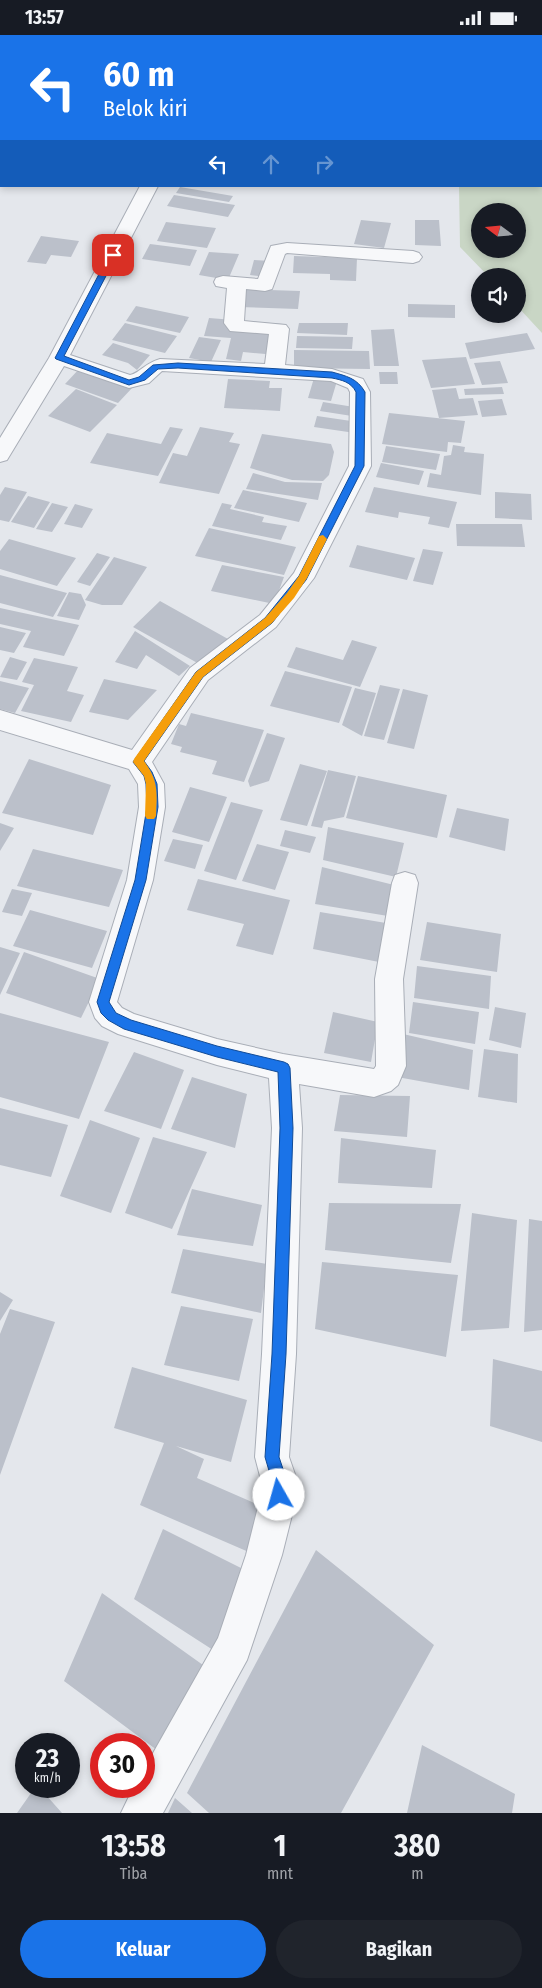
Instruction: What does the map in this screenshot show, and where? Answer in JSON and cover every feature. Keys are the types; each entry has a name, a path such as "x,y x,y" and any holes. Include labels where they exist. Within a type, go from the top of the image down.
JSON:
{"street":[{"path":"0,455 59,358 148,187"},
{"path":"274,370 279,329 238,327 234,323 230,283 264,285 278,250 412,257"},
{"path":"59,358 129,383 142,379 153,368 160,365 274,370 332,375 346,379 356,385 360,392 360,466 303,578 268,621 199,674 138,762"},
{"path":"0,720 138,762 148,775 151,784 152,807 140,880 103,1002 105,1009 112,1017 128,1025 217,1052 284,1068 374,1083 383,1081 389,1075 391,1066 389,979 406,883"},
{"path":"140,1813 234,1647 264,1555 279,1495 279,1481 272,1457 279,1354 287,1128 284,1068"}],"green space":[{"path":"459,187 542,187 542,333 526,316 526,268 480,268 460,247"}],"building":[{"path":"180,187 233,196 229,202 176,193"},
{"path":"174,195 235,205 228,217 167,206"},
{"path":"361,220 391,223 384,248 354,244"},
{"path":"415,220 439,220 441,246 415,245"},
{"path":"166,222 216,228 207,248 157,241"},
{"path":"41,236 79,241 71,257 51,255 46,264 27,262"},
{"path":"150,244 197,250 190,266 142,259"},
{"path":"209,252 239,254 228,280 199,275"},
{"path":"294,256 357,258 356,281 330,280 330,274 293,273"},
{"path":"254,260 271,261 267,277 250,275"},
{"path":"241,289 300,291 298,309 238,307"},
{"path":"408,304 455,305 455,318 408,317"},
{"path":"136,306 189,317 180,333 126,321"},
{"path":"209,318 283,324 277,355 243,352 241,361 226,359 231,338 204,336"},
{"path":"125,323 177,336 165,353 112,340"},
{"path":"299,323 348,323 347,335 297,333"},
{"path":"394,329 399,366 374,366 371,330"},
{"path":"527,333 535,349 470,359 465,343"},
{"path":"297,336 353,337 352,349 296,348"},
{"path":"199,337 221,340 211,362 189,358"},
{"path":"113,343 150,355 137,370 128,363 102,355"},
{"path":"294,350 369,351 370,369 294,368"},
{"path":"466,357 475,384 431,388 422,360"},
{"path":"500,361 508,383 482,385 474,363"},
{"path":"80,368 133,387 118,403 65,384"},
{"path":"379,372 397,372 398,384 380,384"},
{"path":"314,378 337,381 331,401 308,398"},
{"path":"228,379 270,381 269,388 282,388 280,411 224,408"},
{"path":"502,387 504,394 465,395 464,389"},
{"path":"456,388 459,399 473,398 478,415 439,418 432,390"},
{"path":"76,389 117,405 90,432 48,416"},
{"path":"502,399 507,415 482,417 478,401"},
{"path":"323,402 354,407 352,416 320,411"},
{"path":"389,413 465,421 461,443 448,442 447,452 382,444"},
{"path":"317,416 358,422 355,433 314,427"},
{"path":"170,427 183,429 158,476 90,463 107,433 161,444"},
{"path":"200,427 234,433 229,442 240,444 219,494 159,483 173,453 187,456"},
{"path":"262,434 331,444 334,452 329,475 323,481 292,480 250,468"},
{"path":"453,445 465,447 464,452 484,454 481,495 427,487 430,473 441,475 444,456 451,455"},
{"path":"386,446 440,454 436,470 382,462"},
{"path":"381,463 424,471 419,485 376,477"},
{"path":"253,473 285,482 322,483 318,500 246,489"},
{"path":"5,487 27,492 9,522 0,520 0,495"},
{"path":"374,487 457,502 449,528 428,524 430,517 399,512 398,518 365,512"},
{"path":"243,490 307,503 299,522 234,508"},
{"path":"495,492 531,494 532,520 495,518"},
{"path":"28,496 50,502 34,528 11,522"},
{"path":"52,503 68,507 52,532 36,529"},
{"path":"222,503 232,505 230,509 264,517 262,522 287,526 281,540 212,526"},
{"path":"75,504 93,509 82,528 64,524"},
{"path":"456,524 522,524 525,547 457,546"},
{"path":"209,528 296,547 284,575 195,556"},
{"path":"9,539 76,558 57,586 0,569 0,551"},
{"path":"357,545 415,558 407,580 349,567"},
{"path":"423,549 443,552 433,585 413,581"},
{"path":"97,553 110,557 90,586 77,582"},
{"path":"114,557 147,567 122,605 102,605 85,600"},
{"path":"222,565 284,577 274,604 211,591"},
{"path":"0,575 67,593 53,617 0,603"},
{"path":"69,592 81,594 86,605 79,620 57,616"},
{"path":"160,601 228,639 201,665 133,627"},
{"path":"0,608 79,625 64,656 23,647 31,631 0,624"},
{"path":"0,627 26,633 14,653 0,650"},
{"path":"135,631 190,666 179,676 146,655 137,669 115,662"},
{"path":"352,640 377,647 360,687 287,667 296,647 343,660"},
{"path":"10,657 27,662 17,680 0,677"},
{"path":"34,658 78,667 67,691 84,695 71,722 21,711 34,685 22,682"},
{"path":"285,671 352,687 339,723 270,706"},
{"path":"104,679 157,690 128,720 89,712"},
{"path":"0,681 29,688 15,713 0,709"},
{"path":"380,685 400,689 384,740 364,736"},
{"path":"355,688 376,693 362,736 342,725"},
{"path":"403,689 428,695 414,749 387,743"},
{"path":"191,713 264,730 244,782 212,774 217,761 180,752 182,747 171,744 179,724 186,726"},
{"path":"267,733 285,738 269,781 250,787 248,781"},
{"path":"29,759 111,785 93,835 2,813"},
{"path":"300,764 327,771 307,826 280,820"},
{"path":"328,770 356,776 344,817 324,821 322,828 311,826"},
{"path":"358,776 447,795 437,838 346,818"},
{"path":"190,787 227,797 209,842 172,832"},
{"path":"231,802 263,810 236,880 204,871"},
{"path":"457,808 509,819 505,851 449,837"},
{"path":"0,823 14,828 0,851"},
{"path":"328,827 404,843 396,877 323,860"},
{"path":"285,830 316,837 310,853 280,846"},
{"path":"173,839 203,845 195,869 164,861"},
{"path":"257,844 289,852 275,890 242,881"},
{"path":"33,849 123,870 109,907 17,886"},
{"path":"322,867 394,885 388,916 315,904"},
{"path":"198,879 290,900 273,955 236,946 244,924 187,910"},
{"path":"12,889 32,893 22,916 2,912"},
{"path":"30,910 107,931 92,968 13,946"},
{"path":"320,912 386,923 379,962 313,949"},
{"path":"427,922 501,934 497,972 420,960"},
{"path":"0,947 20,953 0,995"},
{"path":"24,952 100,979 81,1018 6,993"},
{"path":"417,966 491,976 489,1009 414,998"},
{"path":"413,1002 479,1012 475,1044 409,1033"},
{"path":"495,1007 526,1013 521,1048 489,1040"},
{"path":"333,1012 378,1022 371,1062 324,1053"},
{"path":"0,1013 109,1042 79,1119 0,1097"},
{"path":"403,1034 473,1050 469,1090 397,1077"},
{"path":"484,1049 518,1054 517,1103 478,1097"},
{"path":"134,1052 184,1070 161,1129 104,1111"},
{"path":"192,1077 247,1094 235,1148 171,1129"},
{"path":"340,1095 410,1096 407,1137 334,1131"},
{"path":"0,1108 68,1125 51,1177 0,1165"},
{"path":"90,1120 140,1138 111,1213 60,1196"},
{"path":"153,1137 207,1152 172,1229 125,1213"},
{"path":"341,1138 436,1150 432,1188 338,1183"},
{"path":"192,1189 262,1205 253,1246 177,1235"},
{"path":"329,1203 461,1204 451,1263 325,1250"},
{"path":"472,1213 517,1220 509,1328 461,1331"},
{"path":"529,1219 542,1221 542,1330 524,1332"},
{"path":"183,1249 267,1264 261,1313 171,1293"},
{"path":"322,1262 458,1275 446,1357 315,1329"},
{"path":"0,1292 13,1300 0,1321"},
{"path":"181,1306 253,1319 239,1381 164,1365"},
{"path":"10,1309 55,1322 0,1475 0,1334"},
{"path":"493,1359 542,1371 542,1442 490,1426"},
{"path":"132,1367 247,1400 231,1462 176,1446 204,1459 197,1478 266,1508 251,1553 140,1505 164,1443 114,1428"},
{"path":"163,1529 249,1572 213,1650 134,1599"},
{"path":"316,1550 434,1645 341,1813 209,1813 187,1793"},
{"path":"102,1593 210,1670 169,1759 155,1749 155,1733 134,1733 64,1681"},
{"path":"422,1745 515,1794 512,1813 407,1813"},
{"path":"28,1798 49,1798 62,1813 17,1813"},
{"path":"175,1798 192,1813 168,1813"}],"slow traffic":[{"path":"151,816 151,784 148,775 138,762 199,674 229,653 268,621 290,595 303,578 323,539"}],"route":[{"path":"113,255 59,358 129,383 142,379 153,368 160,365 332,375 346,379 356,385 360,392 360,466 303,578 268,621 229,653 199,674 138,762 148,775 151,784 152,807 140,880 103,1002 105,1009 112,1017 128,1025 217,1052 284,1068 287,1128 279,1354 272,1457 279,1481 279,1495"}]}
